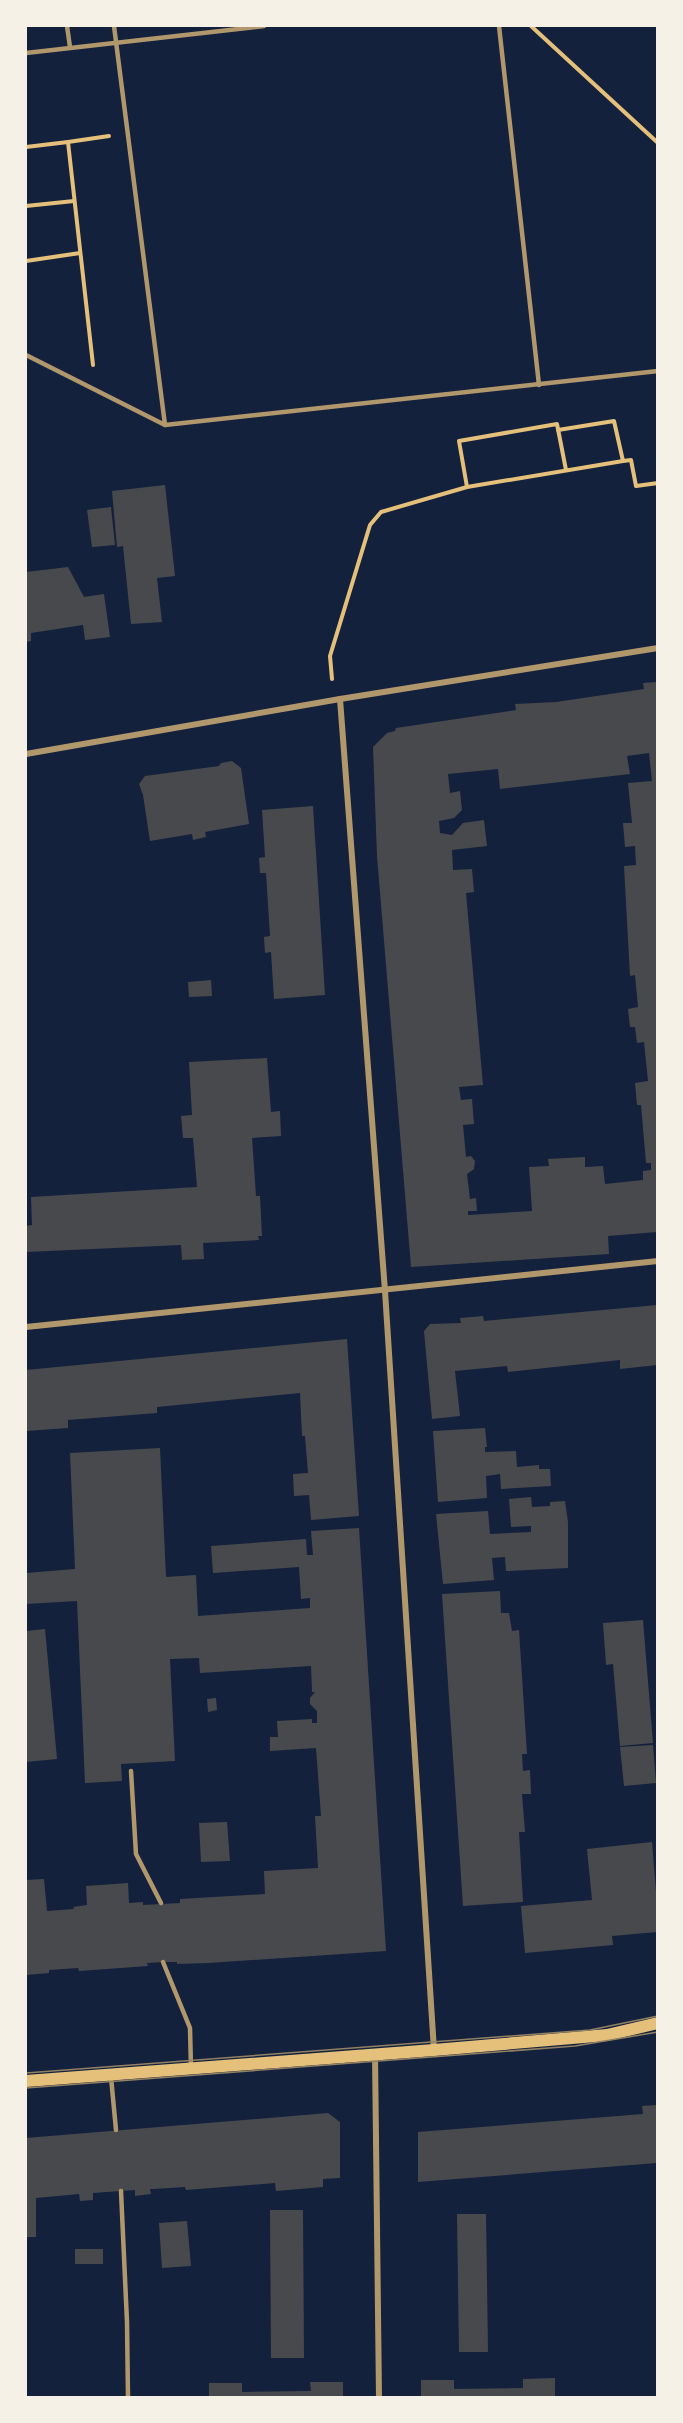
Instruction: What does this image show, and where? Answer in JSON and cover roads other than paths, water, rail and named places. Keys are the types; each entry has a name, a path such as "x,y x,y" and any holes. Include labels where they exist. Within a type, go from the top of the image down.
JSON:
{"main road":[{"path":"26,2081 607,2035 657,2024"}],"street":[{"path":"26,754 340,699 657,648"},
{"path":"340,699 385,1291 434,2050"},
{"path":"26,1327 657,1261"},
{"path":"375,2054 379,2397"}],"lane":[{"path":"67,26 70,47"},
{"path":"114,26 165,425"},
{"path":"26,53 264,26"},
{"path":"499,26 539,385"},
{"path":"26,356 96,393 165,425 657,371"},
{"path":"131,1771 136,1854 161,1904"},
{"path":"163,1962 190,2028 191,2068"},
{"path":"111,2074 116,2130"},
{"path":"122,2191 128,2322 128,2397"}],"tram line":[{"path":"26,2073 590,2030 658,2016"},
{"path":"26,2088 575,2046 658,2032"}]}
